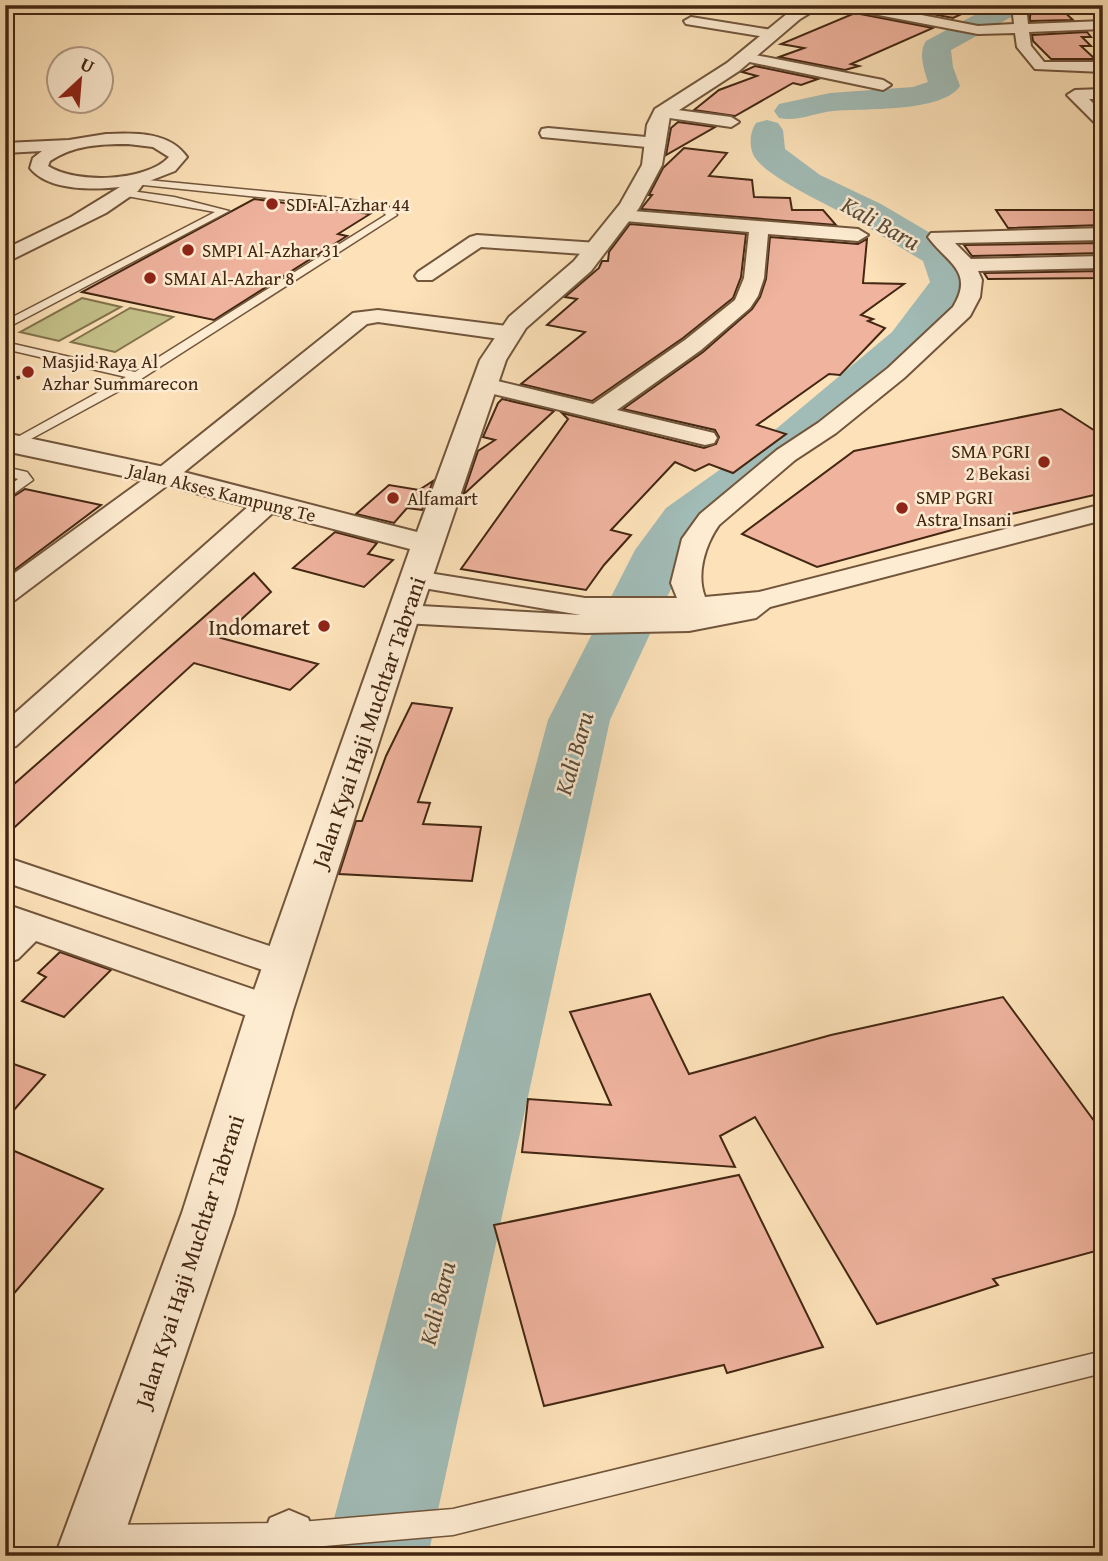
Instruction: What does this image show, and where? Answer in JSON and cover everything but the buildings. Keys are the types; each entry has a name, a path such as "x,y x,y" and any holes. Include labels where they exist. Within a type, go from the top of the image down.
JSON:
{"street":[{"path":"659,128 794,16 815,5"},
{"path":"847,5 978,30 1021,26 1103,26"},
{"path":"1048,5 1034,5 1022,10 1024,47 1042,67 1103,67"},
{"path":"691,21 772,34"},
{"path":"1024,47 1051,47"},
{"path":"744,57 883,85"},
{"path":"1103,94 1075,95 1103,122"},
{"path":"548,133 731,122"},
{"name":"Jalan Kyai Haji Muchtar Tabrani","path":"89,1547 208,1213 270,1010 403,614 485,385 490,363 507,333 524,315 598,249 650,169 659,128"},
{"path":"5,148 142,140 164,145 176,152 176,162 170,166 133,185 106,205 5,257"},
{"path":"51,181 39,163 48,153 84,142"},
{"path":"18,168 76,189 103,191 108,199 106,205"},
{"path":"51,181 133,185"},
{"path":"621,216 858,235"},
{"path":"5,239 32,224"},
{"path":"599,411 693,345 748,298 759,228"},
{"path":"689,612 685,583 696,539 709,520 786,455 848,413 896,373 955,318 970,297 972,280 966,265 938,237 1103,234"},
{"path":"425,276 475,241 598,249"},
{"path":"966,265 1103,262"},
{"path":"5,594 164,476 361,318 378,316 507,333"},
{"path":"485,385 705,438"},
{"name":"Jalan Akses Kampung Te","path":"8,442 164,476 428,544"},
{"path":"5,739 268,503"},
{"path":"403,614 585,615 689,612 790,594 1103,512"},
{"path":"416,579 585,615"},
{"path":"5,869 286,965"},
{"path":"13,930 270,1010"}],"lane":[{"path":"5,326 224,211 174,200 133,185"},
{"path":"8,442 137,376 393,215 385,208 345,202 133,185"},
{"path":"5,345 137,376"},
{"path":"5,471 22,475 26,480 5,496"},
{"path":"89,1547 290,1546 344,1533 453,1522 1103,1362"}],"path":[{"path":"5,381 34,374"}],"shaded area":[{"path":"82,298 121,307 59,341 20,332"},
{"path":"130,308 173,317 115,352 71,342"}],"waterway":[{"name":"Kali Baru","path":"790,111 830,102 917,96 945,86 938,67 936,47 1013,5"},
{"name":"Kali Baru","path":"376,1556 579,720 662,550 684,519 787,444 907,341 950,283 940,255 868,212 808,182 769,153 767,130"}],"place":[{"name":"SDI Al-Azhar 44","path":"272,204"},
{"name":"SMPI Al-Azhar 31","path":"188,250"},
{"name":"SMAI Al-Azhar 8","path":"150,278"},
{"name":"Masjid Raya Al Azhar Summarecon","path":"28,372"},
{"name":"SMA PGRI 2 Bekasi","path":"1044,462"},
{"name":"Alfamart","path":"393,498"},
{"name":"SMP PGRI Astra Insani","path":"902,508"},
{"name":"Indomaret","path":"324,626"}]}
